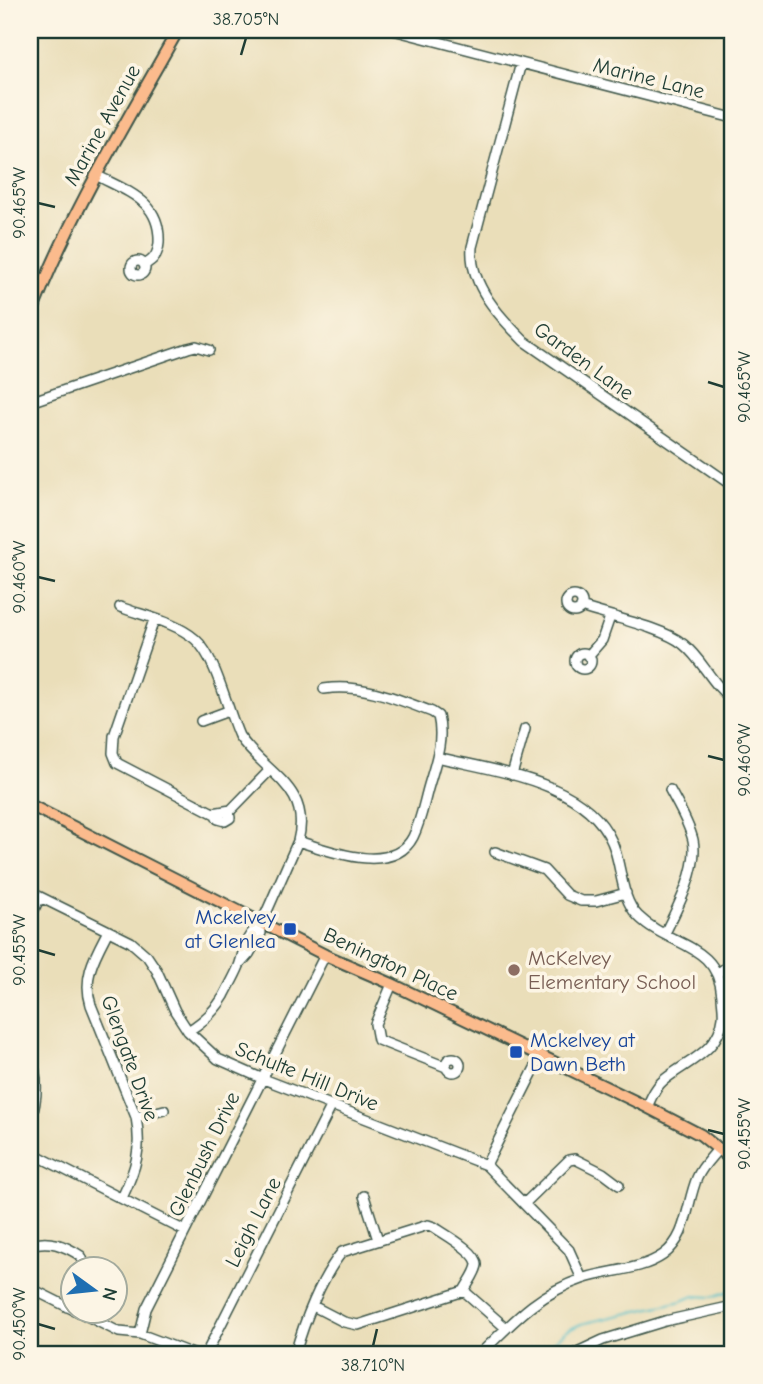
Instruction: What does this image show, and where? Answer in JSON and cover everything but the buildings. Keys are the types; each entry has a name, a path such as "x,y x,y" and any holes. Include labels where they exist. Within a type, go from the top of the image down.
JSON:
{"main road":[{"name":"Marine Avenue","path":"30,318 35,290 178,30"},
{"name":"Benington Place","path":"30,805 261,925 392,984 647,1107 701,1135 733,1161"}],"street":[{"name":"Marine Lane","path":"393,30 733,118"},
{"name":"Garden Lane","path":"521,63 472,247 472,262 478,281 503,319 524,341 733,486"},
{"path":"96,175 143,201 157,219 159,248 152,261 144,265"},
{"path":"30,402 188,348 195,346 209,350"},
{"path":"120,607 174,627 200,644 213,664 228,711 246,746 289,789 300,808 302,828 298,841 261,925 261,933 209,1016 188,1031"},
{"path":"581,607 667,635 682,643 719,690 733,700"},
{"path":"588,656 601,640 610,617"},
{"path":"154,620 114,736 113,753 117,763 215,813 229,811 270,770"},
{"path":"298,841 341,854 370,859 393,855 412,839 437,757 441,730 438,716 432,712 365,690 343,686 324,689"},
{"path":"201,721 228,711"},
{"path":"512,775 525,729"},
{"path":"437,757 512,775 555,789 588,809 611,839 634,912 646,924 706,956 717,974 721,987 723,1017 716,1037 707,1051 661,1082 647,1107"},
{"path":"666,933 684,894 694,852 693,840 670,790"},
{"path":"495,852 544,870 567,895 581,901 596,901 626,893"},
{"name":"Schulte Hill Drive","path":"30,892 131,942 147,956 188,1031 218,1059 486,1165 569,1250 582,1279"},
{"path":"30,918 40,897"},
{"name":"Glengate Drive","path":"108,931 88,973 88,997 136,1117 138,1162 122,1198"},
{"name":"Glenbush Drive","path":"140,1334 146,1309 325,955"},
{"path":"717,974 733,962"},
{"path":"392,984 375,1024 378,1040 446,1067"},
{"path":"30,1055 37,1089 30,1122"},
{"path":"486,1165 541,1056"},
{"name":"Leigh Lane","path":"206,1354 332,1105"},
{"path":"136,1117 164,1110"},
{"path":"480,1354 531,1304 555,1290 582,1279 649,1263 674,1245 682,1232 695,1181 701,1169 719,1148"},
{"path":"30,1152 185,1231"},
{"path":"525,1203 569,1160 575,1159 603,1173 619,1185"},
{"path":"364,1196 378,1240"},
{"path":"295,1354 301,1332 313,1306 334,1262 342,1252 428,1225 472,1253 477,1260 477,1267 464,1291 358,1325 344,1322 313,1306"},
{"path":"30,1245 41,1241 55,1243 77,1254"},
{"path":"30,1288 60,1303"},
{"path":"464,1291 506,1328"},
{"path":"573,1354 603,1340 665,1321 733,1306"},
{"path":"102,1324 118,1332 140,1334 193,1354"}],"waterway":[{"path":"540,1354 566,1331 581,1324 694,1296 712,1297 733,1290"}],"place":[{"name":"Mckelvey at Glenlea","path":"290,929"},
{"name":"McKelvey Elementary School","path":"514,970"},
{"name":"Mckelvey at Dawn Beth","path":"516,1052"}]}
